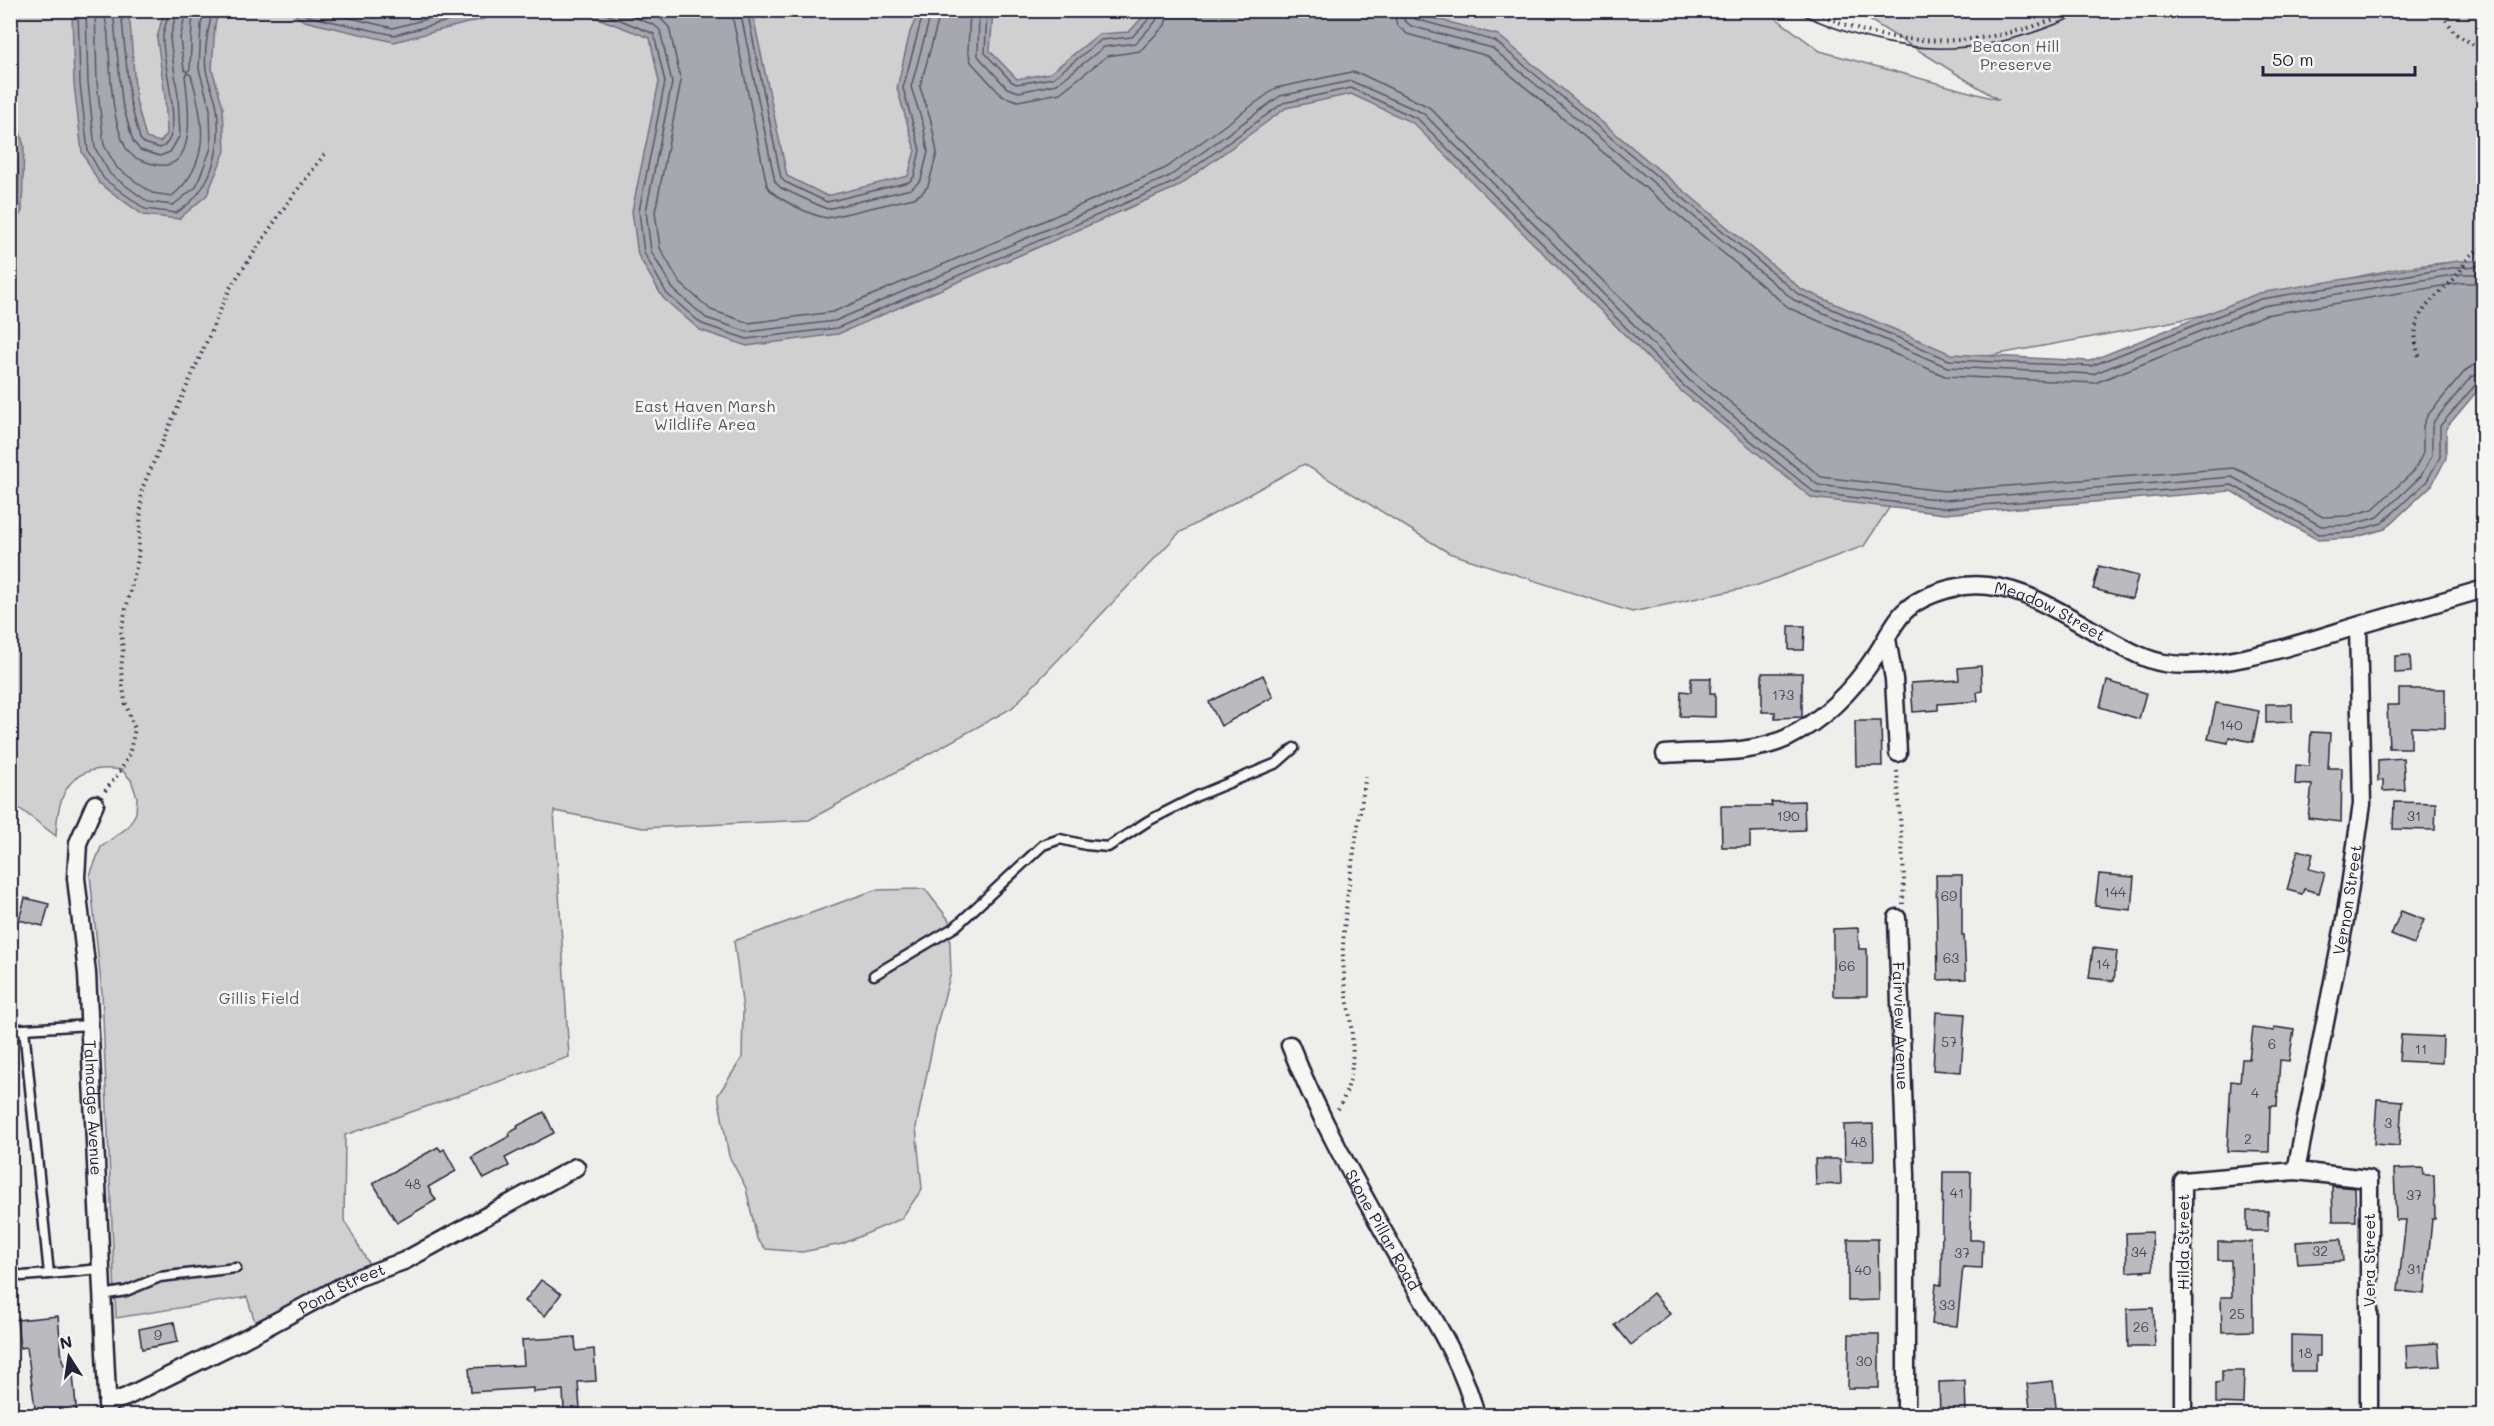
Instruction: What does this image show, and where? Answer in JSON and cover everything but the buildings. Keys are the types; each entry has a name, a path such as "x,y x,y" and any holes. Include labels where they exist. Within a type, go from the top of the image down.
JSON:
{"street":[{"name":"Meadow Street","path":"1665,754 1759,747 1785,739 1817,721 1842,699 1869,666 1904,612 1937,591 1985,585 2012,589 2137,654 2162,663 2186,665 2209,664 2258,655 2484,589"},
{"name":"Vernon Street","path":"2296,1171 2345,920 2362,804 2358,626"},
{"path":"1887,639 1894,679 1898,753"},
{"name":"Talmadge Avenue","path":"95,804 78,843 76,878 87,973 107,1410"},
{"name":"Fairview Avenue","path":"1897,918 1906,1174 1905,1416"},
{"name":"Stone Pillar Road","path":"1290,1045 1307,1087 1347,1168 1459,1366 1476,1416"},
{"name":"Pond Street","path":"107,1410 126,1397 242,1340 357,1278 404,1261 576,1167"},
{"name":"Hilda Street","path":"2183,1416 2183,1181 2296,1171"},
{"name":"Vera Street","path":"2296,1171 2369,1179 2369,1416"}],"lane":[{"path":"874,975 955,927 1043,845 1060,839 1108,847 1148,821 1197,796 1277,763 1294,748"},
{"path":"10,1030 90,1025"},
{"path":"24,1029 49,1274"},
{"path":"101,1295 126,1291 160,1277 236,1268"},
{"path":"10,1271 22,1276 100,1269"}],"path":[{"path":"1812,10 1884,36 1925,40 1972,40 2015,31 2056,19 2075,10"},
{"path":"2439,10 2456,34 2484,51"},
{"path":"2461,10 2484,16"},
{"path":"95,804 119,773 129,755 135,729 125,702 121,671 123,650 121,630 138,559 142,489 230,288 286,205 327,151"},
{"path":"2419,356 2415,342 2415,330 2429,300 2457,275 2469,257 2484,245"},
{"path":"1897,918 1904,900 1903,850 1897,790 1898,753"},
{"path":"1324,1122 1336,1113 1344,1100 1354,1061 1344,940 1346,908 1366,773"}],"green space":[{"name":"East Haven Marsh Wildlife Area","path":"1765,10 1820,51 1999,100 1855,11 2483,11 2483,261 2450,262 2384,271 2221,311 1989,356 1864,546 1755,586 1632,612 1449,553 1304,464 1179,533 1012,708 809,820 643,828 554,811 569,1057 345,1135 344,1220 370,1266 255,1322 247,1297 116,1318 102,994 90,875 101,847 128,827 136,813 137,797 131,780 122,770 105,769 79,776 64,793 57,820 56,836 11,802 11,11"},
{"path":"925,889 949,920 951,973 937,1024 916,1127 922,1189 901,1219 842,1244 802,1252 766,1249 757,1239 746,1188 729,1156 718,1095 742,1058 743,1010 734,941 875,890"}],"water":[{"path":"72,11 126,11 130,23 136,100 146,138 160,142 167,134 165,97 157,38 164,11 219,11 215,25 212,69 223,107 225,151 207,195 179,219 143,215 99,183 82,152 74,84"},
{"path":"289,11 514,11 394,42 304,21"},
{"path":"579,11 752,11 787,176 827,196 908,176 915,150 897,88 910,32 919,11 993,11 990,51 1017,79 1050,73 1099,34 1129,32 1148,11 1406,11 1498,35 1801,289 1951,354 2090,361 2259,293 2458,261 2483,261 2483,384 2446,428 2446,458 2432,485 2385,529 2353,538 2318,540 2231,491 1944,514 1812,498 1681,391 1413,123 1351,94 1286,108 1177,187 838,334 747,346 700,330 663,298 638,255 632,211 659,82 650,38"},
{"path":"11,98 24,146 22,211 11,231"}],"tram line":[{"path":"1793,10 1832,27 1869,39 1905,46 1941,48 1977,46 2013,39 2050,27 2088,10"}],"park label":[{"name":"Beacon Hill Preserve","path":"2016,55"},
{"name":"Gillis Field","path":"259,998"}]}
